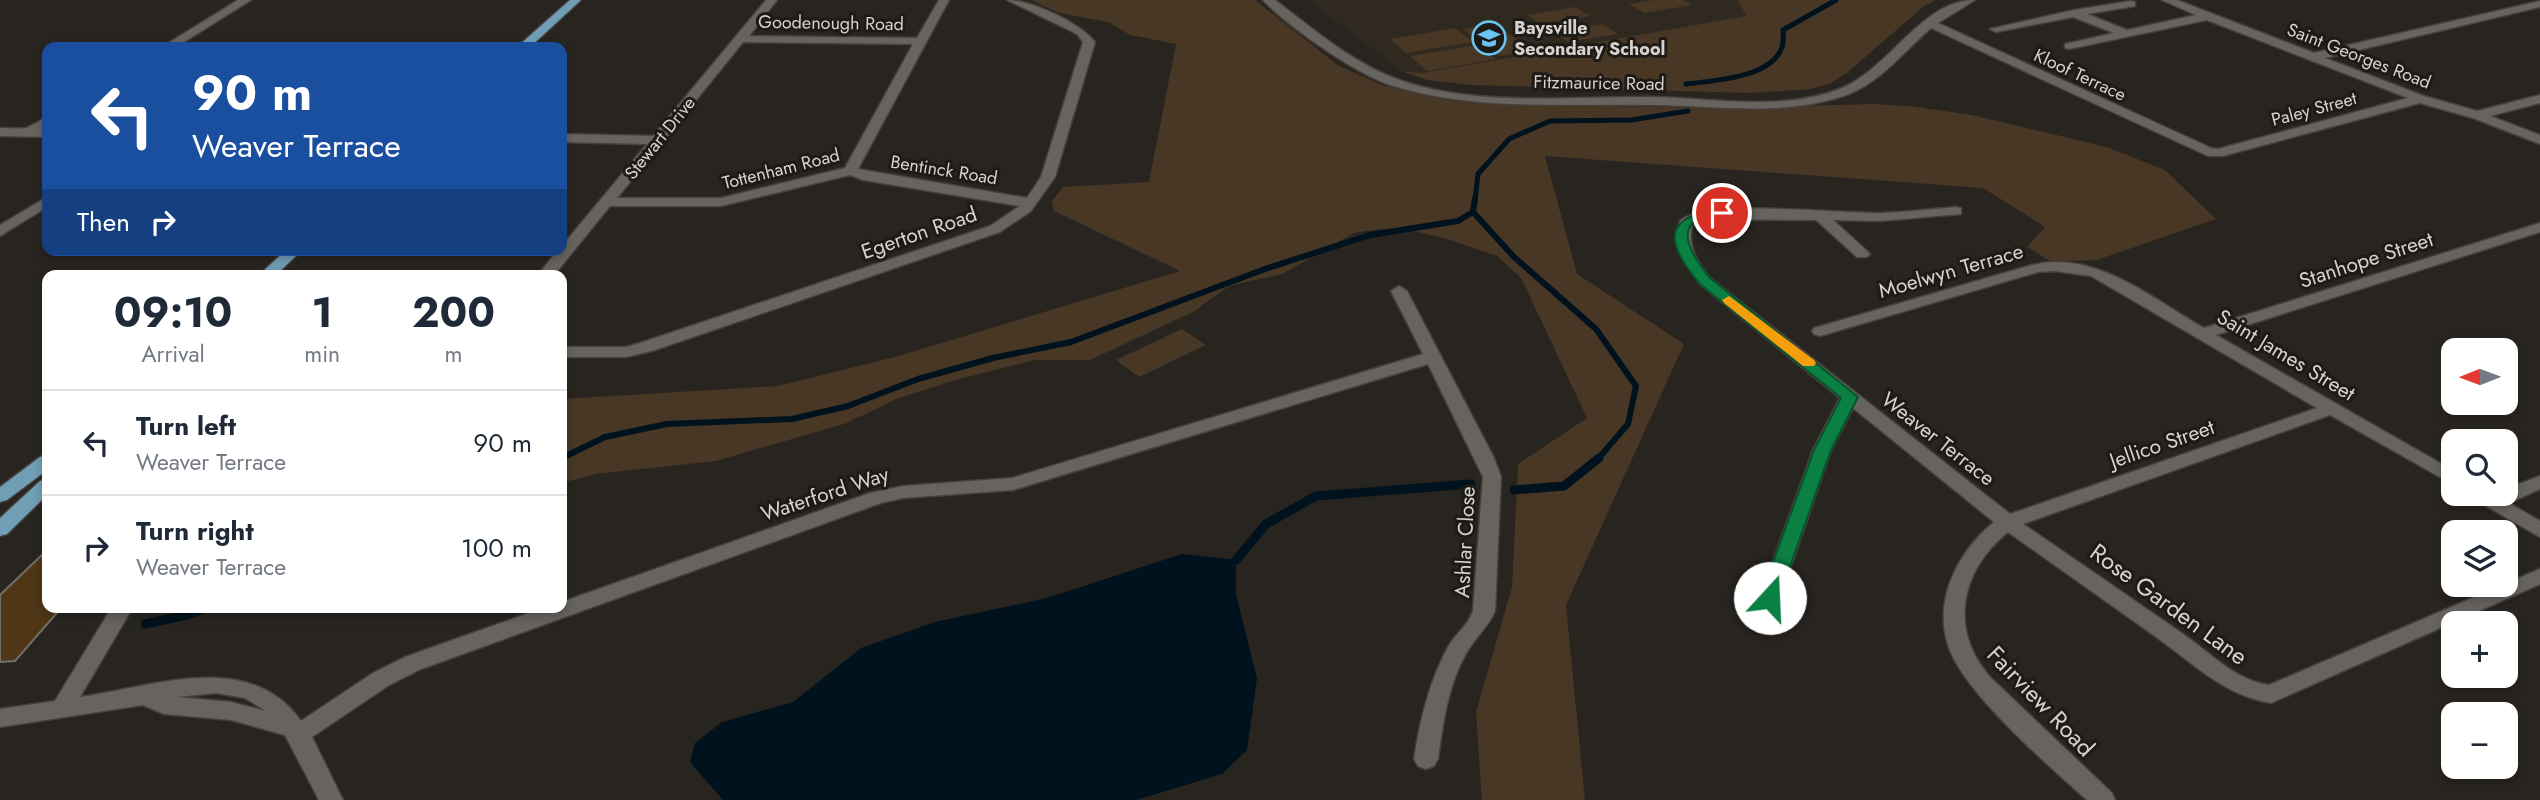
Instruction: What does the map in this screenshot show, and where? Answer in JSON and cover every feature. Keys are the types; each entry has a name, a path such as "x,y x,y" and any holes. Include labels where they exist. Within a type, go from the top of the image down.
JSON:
{"main road":[{"path":"529,42 576,0"},
{"path":"273,270 288,256"},
{"path":"0,496 42,465"},
{"path":"0,529 42,490"}],"street":[{"path":"176,42 246,0"},
{"name":"Stewart Drive","path":"567,250 772,0"},
{"name":"Tottenham Road","path":"608,202 721,202 852,171 852,165 944,0"},
{"name":"Egerton Road","path":"567,352 626,352 646,347 995,229 1030,203 1041,193 1048,177 1088,42 1081,32 1012,0"},
{"name":"Fitzmaurice Road","path":"1268,0 1336,51 1392,81 1448,93 1514,99 1772,102 1829,96 1847,90 1878,72 1946,10 1970,0"},
{"name":"Saint Georges Road","path":"2167,0 2420,99 2477,116 2540,140"},
{"path":"1996,29 2131,4"},
{"path":"2314,57 2540,4"},
{"path":"2074,13 2126,34"},
{"name":"Kloof Terrace","path":"2069,46 2208,16"},
{"name":"Kloof Terrace","path":"1929,23 2196,148 2218,153"},
{"name":"Goodenough Road","path":"740,39 921,41"},
{"name":"Paley Street","path":"2218,153 2420,99"},
{"path":"2477,116 2540,99"},
{"path":"28,133 42,124"},
{"path":"0,132 42,133"},
{"path":"567,138 659,140"},
{"name":"Bentinck Road","path":"852,171 863,176 1030,203"},
{"path":"0,232 42,204"},
{"name":"Weaver Terrace","path":"1956,211 1917,216 1821,217 1722,213 1700,215 1687,221 1682,231 1683,247 1692,265 1705,281 2007,522"},
{"path":"1821,217 1862,254"},
{"name":"Stanhope Street","path":"2204,333 2540,227"},
{"name":"Stewart Drive","path":"550,270 562,256"},
{"name":"Moelwyn Terrace","path":"1820,331 2036,268 2062,267 2095,272"},
{"name":"Saint James Street","path":"2095,272 2441,472"},
{"name":"Ashlar Close","path":"1399,291 1485,458 1492,477 1484,611 1479,626 1458,647 1436,699 1426,760"},
{"name":"Waterford Way","path":"567,608 877,497 903,492 1001,485 1048,475 1432,357"},
{"path":"1770,598 1822,450 1850,397"},
{"name":"Jellico Street","path":"2007,522 2331,409"},
{"path":"2518,489 2540,482"},
{"path":"2500,506 2540,530"},
{"name":"Rose Garden Lane","path":"2007,522 2189,649 2217,673 2238,687 2263,694 2271,694 2540,576"},
{"name":"Fairview Road","path":"2007,522 1976,550 1964,574 1955,602 1953,620 1957,641 1964,658 1979,677 2039,741 2103,800"},
{"path":"62,709 119,613"},
{"name":"Waterford Way","path":"294,731 413,663 553,613"},
{"path":"0,718 146,696 164,705 231,711 294,731 331,800"}],"shaded area":[{"path":"1031,0 1255,0 1339,66 1382,85 1442,99 1533,105 1721,108 1873,104 1972,115 2107,147 2165,170 2216,219 2097,260 2052,262 2027,247 2045,227 1983,188 1545,156 1577,274 1684,344 1566,605 1585,800 1482,800 1476,712 1512,587 1518,464 1587,418 1521,278 1497,256 1444,238 1413,231 1380,229 1354,233 1282,274 1229,286 1193,312 1090,360 1035,360 959,379 896,399 847,423 716,461 595,474 567,482 567,399 777,386 895,357 1180,271 1054,211 1052,201 1063,187 1149,182 1176,44 1130,35 1108,22 1059,13"},
{"name":"Baysville Secondary School","path":"1307,0 1737,0 1748,16 1422,73 1401,71"},
{"path":"1654,0 1683,0 1692,5 1644,13 1629,4"},
{"path":"1737,0 1936,0 1924,6 1848,72 1831,83 1812,89 1749,93 1471,85 1427,80 1401,71 1422,73 1747,16"},
{"path":"1575,7 1590,16 1540,24 1527,15"},
{"path":"1495,23 1532,51 1499,56 1463,29"},
{"path":"1603,24 1618,34 1568,42 1553,32"},
{"path":"1455,28 1473,42 1406,53 1390,39"},
{"path":"1477,45 1496,59 1427,71 1410,56"},
{"path":"1182,329 1206,345 1139,377 1116,360"}],"water":[{"path":"1182,554 1236,560 1236,594 1257,679 1247,750 1222,774 1136,800 723,800 690,762 695,743 722,722 793,702 861,648 935,622 1047,598"}],"building":[{"path":"42,555 42,613 57,613 15,661 0,662 0,595"}],"waterway":[{"path":"1686,84 1754,72 1776,57 1782,47 1783,30 1836,0"},
{"path":"1475,200 1478,174 1509,139 1550,121 1631,120 1688,111"},
{"path":"1473,212 1475,198"},
{"path":"567,456 605,437 667,424 792,419 848,406 918,379 993,358 1071,342 1265,269 1370,235 1458,221 1473,212"},
{"path":"1473,212 1514,257 1596,329 1636,386 1628,424 1598,459"},
{"path":"1514,490 1564,486 1598,459"},
{"path":"1236,560 1266,524 1316,496 1471,484"},
{"path":"145,624 192,613"}],"slow traffic":[{"path":"1729,300 1808,363"}],"place":[{"name":"Baysville Secondary School","path":"1489,38"}],"route":[{"path":"1722,213 1700,215 1687,221 1682,231 1683,247 1692,265 1705,281 1850,397 1822,450 1770,598"}]}
